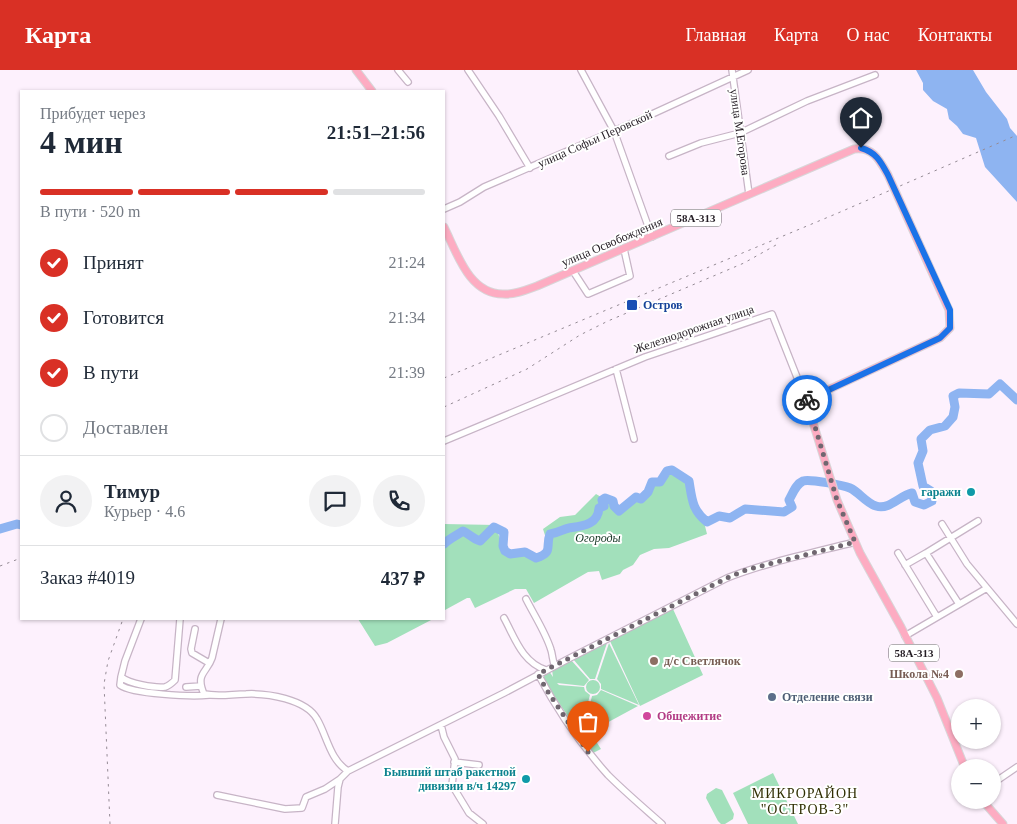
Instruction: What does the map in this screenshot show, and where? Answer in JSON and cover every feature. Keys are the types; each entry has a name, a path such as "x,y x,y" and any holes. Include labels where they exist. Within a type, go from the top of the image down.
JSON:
{"main road":[{"path":"356,70 371,90"},
{"name":"улица Освобождения","path":"445,229 472,279 491,293 513,294 573,271 854,149 861,148 874,153 880,159 888,175 950,310 950,328 940,338 806,400"},
{"name":"58А-313","path":"806,400 837,500 855,542 937,698 961,759"},
{"path":"990,809 1002,824"}],"street":[{"path":"398,70 408,82"},
{"path":"468,70 500,116 530,168"},
{"path":"581,70 614,131 652,237"},
{"name":"улица М.Егорова","path":"732,70 749,194"},
{"name":"улица Софьи Перовской","path":"445,209 460,202 484,187 748,70"},
{"path":"669,156 701,143 740,133 807,101 875,75"},
{"path":"573,271 588,294 630,276 624,249"},
{"name":"Железнодорожная улица","path":"445,441 645,357 772,314 806,400"},
{"path":"616,369 634,439"},
{"path":"905,565 978,521"},
{"path":"942,524 967,564 1017,624"},
{"path":"216,795 285,809 302,808 306,797 325,789 348,771 727,578 746,570 855,542"},
{"path":"898,553 937,617"},
{"path":"926,553 959,604"},
{"path":"905,636 987,588"},
{"path":"526,599 550,648 555,666"},
{"path":"504,618 523,655 538,668 546,670"},
{"path":"141,620 125,661 120,685 123,688 173,694 262,694 300,703 314,714 333,754 343,768 348,771"},
{"path":"173,694 180,620"},
{"path":"211,695 204,694 201,686 203,672 210,663 220,620"},
{"path":"196,630 191,649 192,653 210,663"},
{"path":"538,674 588,752 609,776 662,824"},
{"path":"121,678 127,682 166,687 175,680"},
{"path":"186,687 201,686"},
{"path":"441,725 444,737 455,759 452,785 469,813 484,824"},
{"path":"454,762 478,765"},
{"path":"1001,778 1017,767"},
{"path":"336,824 340,779"}],"green space":[{"name":"Огороды","path":"673,472 685,479 688,484 693,510 704,522 707,534 669,548 654,549 640,555 633,565 623,570 620,574 602,580 599,571 588,572 534,603 526,589 515,589 475,608 470,598 467,598 445,610 445,524 496,525 503,551 510,556 524,555 538,561 547,556 550,551 543,529 560,517 575,515 596,494 608,501 620,514 636,501 643,502 654,484 660,484 669,473"},
{"path":"673,609 703,675 640,706 610,641"},
{"path":"359,620 431,620 387,643 375,646"},
{"path":"607,643 595,679 590,679 573,659"},
{"path":"609,643 639,705 601,689 601,684 597,679"},
{"path":"571,660 589,680 584,686 557,683 559,685 584,687 585,691 590,695 583,722 585,724 592,696 597,695 601,690 638,706 590,732 601,749 593,753 580,739 567,715 543,679 549,671 553,677 552,670"},
{"path":"590,680 596,680 600,687 596,694 590,694 586,690 586,684"},
{"path":"773,773 798,824 748,824 733,793"},
{"path":"716,788 722,790 734,814 733,819 725,824 721,824 718,821 706,798 707,794"}],"water":[{"path":"916,70 973,70 1017,136 1017,202 985,167 976,138 963,134 949,119 947,109 933,101 923,90 923,83"}],"waterway":[{"path":"445,543 463,531 480,541 494,527 504,532 503,546 505,551 510,554 525,552 536,558 542,556 547,551 550,534 588,524 596,518 599,508 604,506 602,500 605,498 613,501 614,506 619,511 636,497 641,499 648,492 652,482 660,482 667,471 672,470 689,481 692,499 698,513 707,522 719,516 730,518 745,509 784,512 792,507 789,500 797,486 803,481 841,485 850,488 869,502 881,507 912,493 915,502 924,505 932,501 931,491 923,486 918,463 923,451 921,439 930,430 945,426 953,417 955,407 953,396 959,393 989,394 1000,384 1017,400"},
{"path":"0,529 20,525"}],"railway":[{"path":"445,378 838,213 1017,135"},
{"path":"445,407 527,369 580,335 608,321 744,263 776,245"},
{"path":"0,566 20,558"},
{"path":"110,824 104,684 108,661 123,620"}],"way so far":[{"path":"588,752 538,674 746,570 855,542 837,500 807,400"}],"place":[{"name":"Остров","path":"632,305"},
{"name":"гаражи","path":"971,492"},
{"name":"д/с Светлячок","path":"654,661"},
{"name":"Школа №4","path":"959,674"},
{"name":"Отделение связи","path":"772,697"},
{"name":"Общежитие","path":"647,716"},
{"name":"Бывший штаб ракетной дивизии в/ч 14297","path":"526,779"}],"district":[{"name":"МИКРОРАЙОН \"ОСТРОВ-3\"","path":"805,802"}],"route":[{"path":"807,400 940,338 950,328 950,310 888,175 880,159 874,153 861,148"}]}
